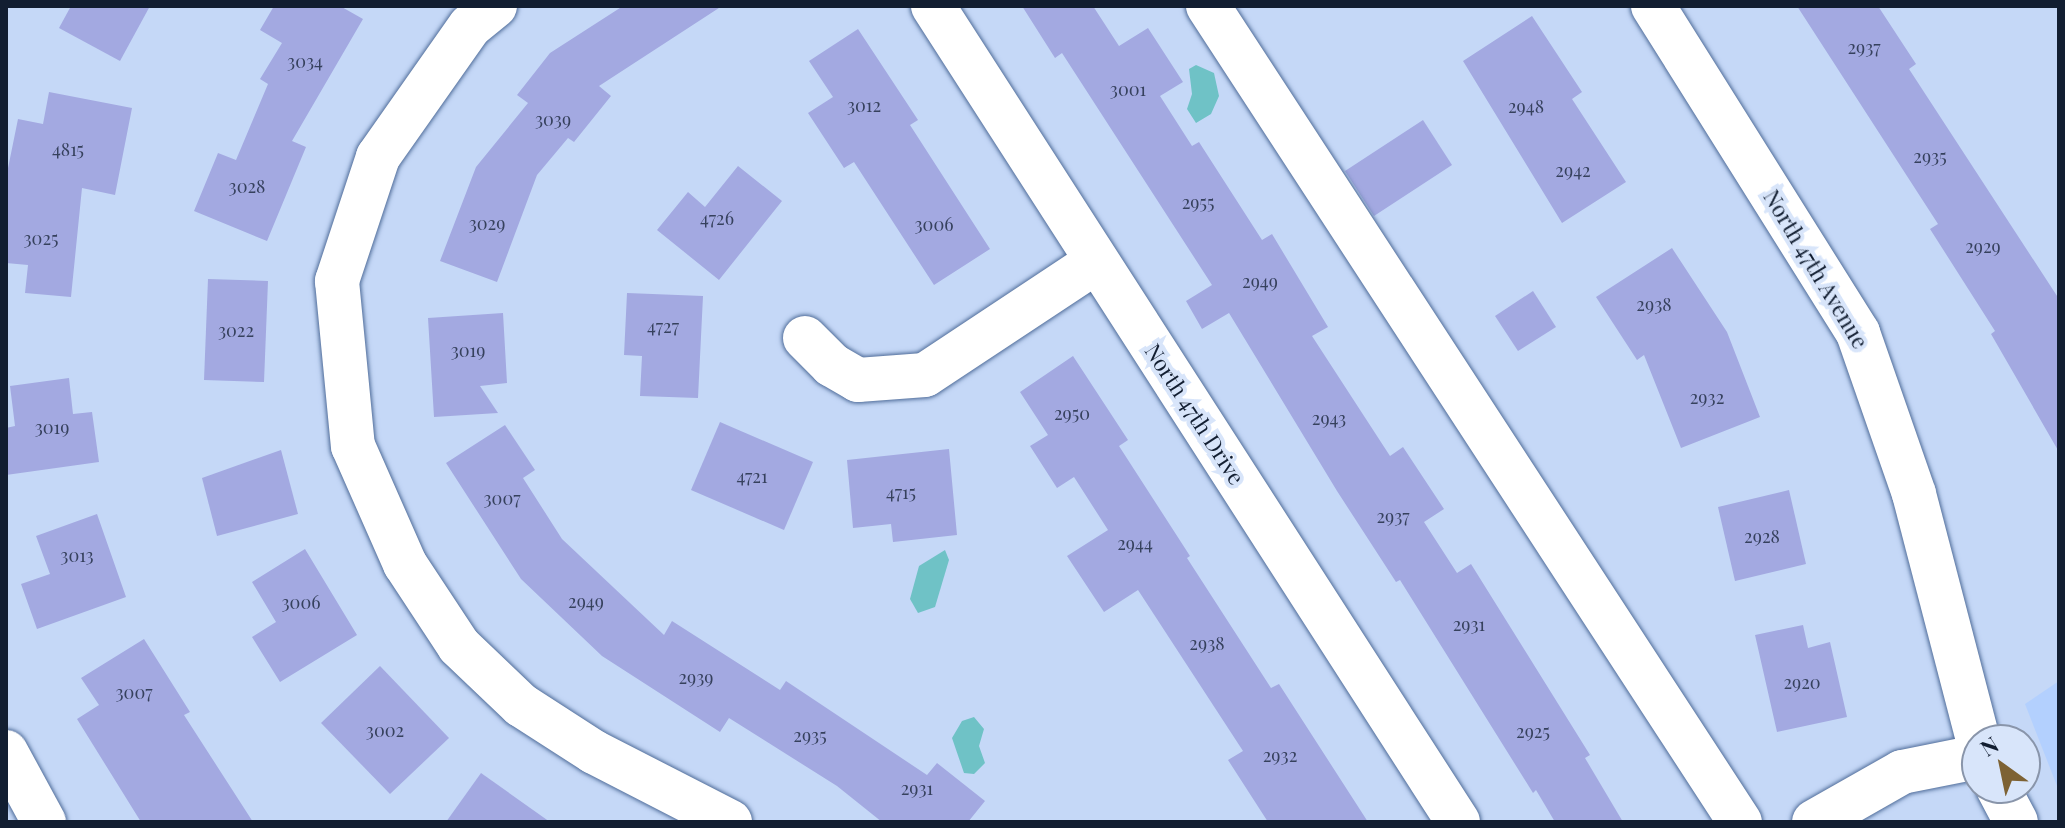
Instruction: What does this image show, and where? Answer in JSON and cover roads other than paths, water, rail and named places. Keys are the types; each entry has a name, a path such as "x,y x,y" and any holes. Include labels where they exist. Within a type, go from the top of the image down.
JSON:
{"street":[{"path":"495,6 470,26 378,157 337,281 353,446 405,564 459,646 521,705 594,752 730,822"},
{"name":"North 47th Drive","path":"933,6 1458,822"},
{"path":"1208,6 1740,822"},
{"name":"North 47th Avenue","path":"1653,6 1858,333 1914,494 1974,724"},
{"path":"805,338 832,365 858,380 925,375 1096,262"},
{"path":"6,752 44,822"},
{"path":"1814,822 1902,772 1961,760"},
{"path":"2006,804 2016,822"}]}
